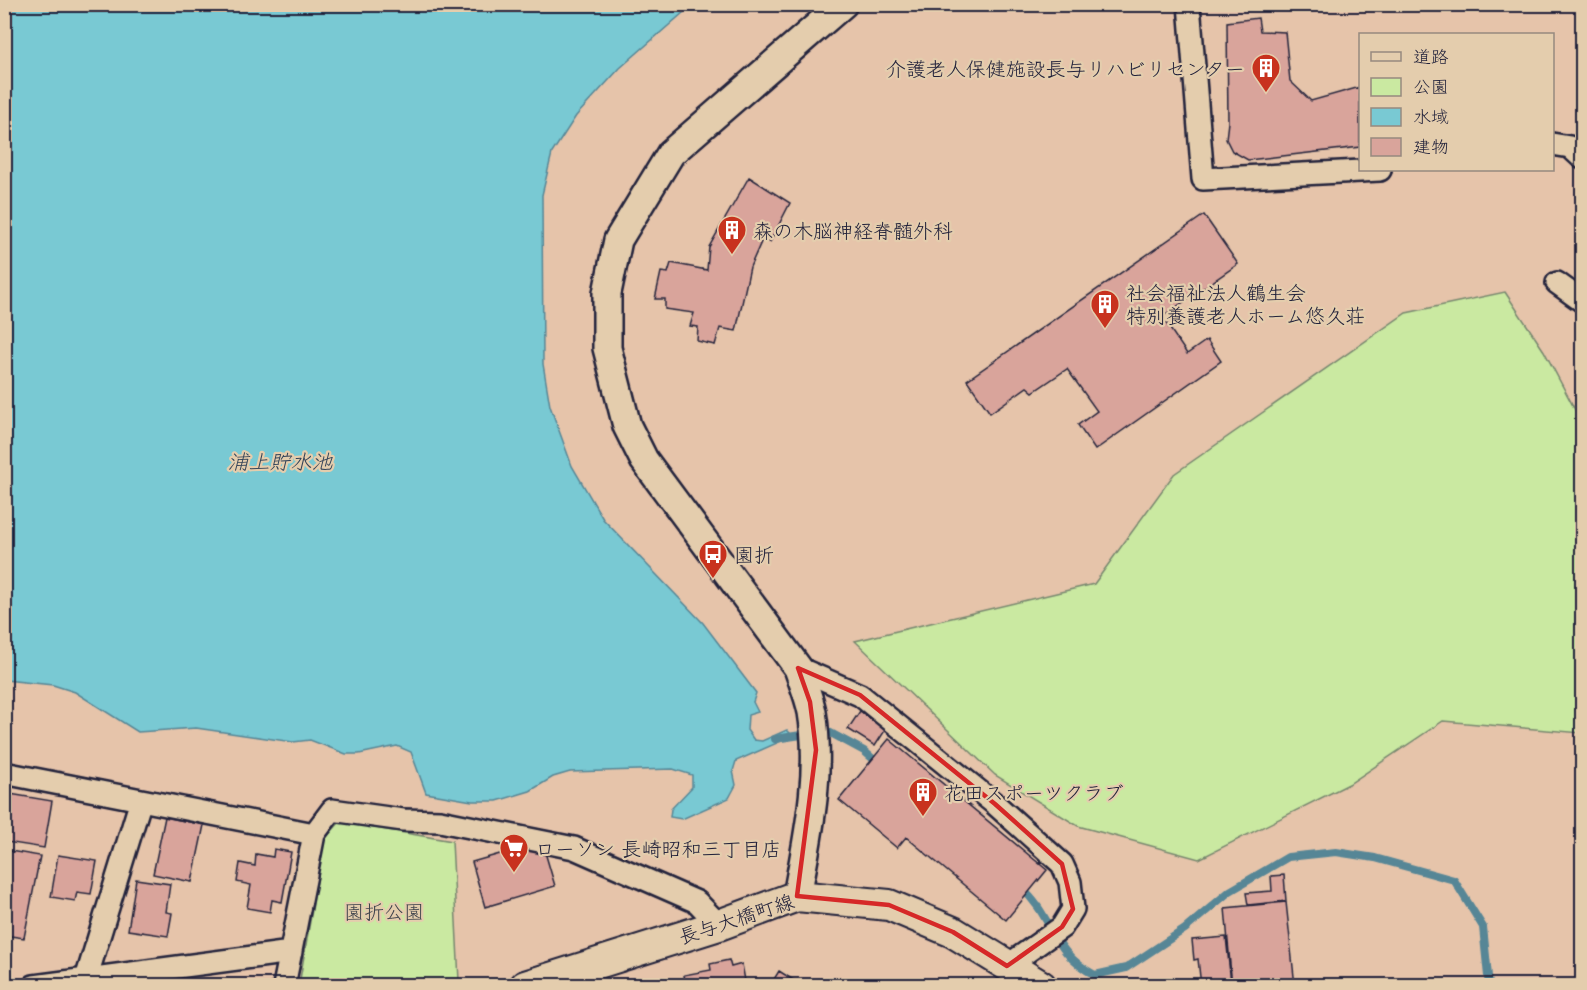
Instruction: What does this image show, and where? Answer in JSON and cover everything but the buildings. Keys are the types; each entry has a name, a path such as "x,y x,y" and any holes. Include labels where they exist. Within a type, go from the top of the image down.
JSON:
{"main road":[{"name":"長与大橋町線","path":"525,986 719,925 797,896 889,905 953,932 1041,986"}],"street":[{"path":"797,896 811,814 816,750 813,714 798,668 644,460 627,426 607,348 608,293 618,240 671,153 843,4"},
{"path":"1189,4 1203,179 1360,171"},
{"path":"1554,144 1570,147 1582,158"},
{"path":"1557,283 1582,301"},
{"path":"798,668 860,695 995,804 1062,864 1070,882 1073,909 1062,927 1007,966"},
{"path":"4,773 314,834"},
{"path":"86,979 141,800"},
{"path":"285,986 314,834 332,810 403,820 440,821 574,848 697,902 719,925"},
{"path":"34,986 291,952"}],"highlighted area":[{"path":"798,668 860,695 995,804 1062,864 1073,909 1062,927 1007,966 953,932 889,905 797,896 816,750 810,702"}],"green space":[{"path":"1505,292 1544,351 1582,423 1582,733 1443,721 1349,784 1199,859 1078,826 995,775 855,641 1094,584 1174,474 1406,313"},
{"name":"園折公園","path":"340,822 452,841 459,981 403,986 299,985 324,840"}],"water":[{"name":"浦上貯水池","path":"4,5 692,5 620,68 576,116 552,153 542,195 543,364 550,406 572,466 603,519 703,623 756,693 753,702 758,712 748,715 747,730 754,740 762,741 787,730 790,733 784,740 736,761 733,771 736,785 729,798 682,819 670,817 671,809 692,787 692,775 673,769 570,772 553,777 530,791 497,801 472,801 426,793 411,752 397,746 359,754 346,754 310,740 293,742 196,728 138,732 75,692 53,685 5,680"}],"waterway":[{"path":"775,739 827,731 864,751 880,765"},
{"path":"1021,888 1040,910 1069,956 1095,975 1126,968 1185,929 1230,891 1288,857 1336,852 1375,858 1454,880 1483,927 1489,986"}],"place":[{"name":"介護老人保健施設長与リハビリセンター","path":"1266,94"},
{"name":"森の木脳神経脊髄外科","path":"732,256"},
{"name":"社会福祉法人鶴生会 特別養護老人ホーム悠久荘","path":"1105,330"},
{"name":"園折","path":"713,580"},
{"name":"花田スポーツクラブ","path":"923,818"},
{"name":"ローソン 長崎昭和三丁目店","path":"514,874"}]}
